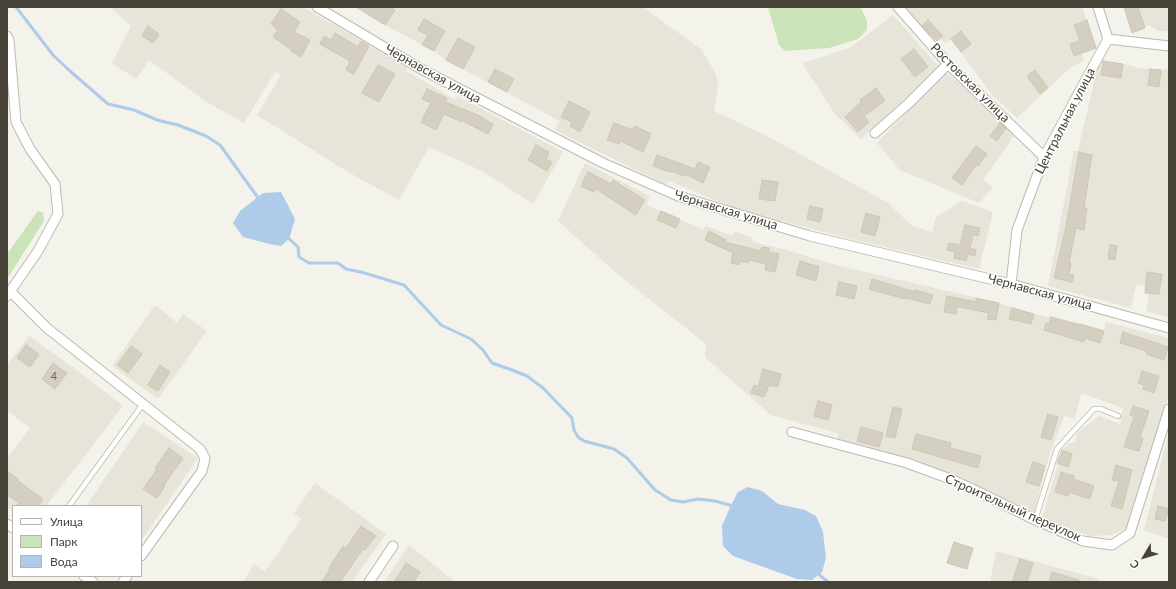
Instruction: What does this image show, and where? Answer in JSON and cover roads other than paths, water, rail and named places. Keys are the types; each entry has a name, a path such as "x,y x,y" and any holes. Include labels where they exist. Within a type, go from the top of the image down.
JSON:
{"street":[{"name":"Чернавская улица","path":"317,7 421,69 603,163 678,196 810,236 1011,284 1169,328"},
{"name":"Ростовская улица","path":"898,7 948,64 1044,157"},
{"path":"1098,7 1108,39 1169,46"},
{"path":"7,36 9,40 16,122 30,149 55,184 58,214 38,251 8,293 47,328 200,449 205,458 202,471 142,555"},
{"name":"Центральная улица","path":"1011,284 1017,230 1044,157 1108,39"},
{"path":"875,133 909,103 948,64"},
{"name":"Строительный переулок","path":"792,432 907,464 953,480 1035,520 1083,541 1112,545 1130,534 1169,409"},
{"path":"369,582 393,546"}],"lane":[{"path":"70,505 143,404"},
{"path":"1035,520 1057,449 1094,409 1101,409 1118,416"}],"water":[{"path":"281,192 295,219 289,239 281,246 243,237 233,223 240,211 263,193"},
{"path":"748,487 762,491 778,504 805,510 816,516 823,532 826,558 822,572 812,580 797,579 733,556 723,546 722,526 738,492"}],"waterway":[{"path":"16,7 53,55 108,104 134,110 157,120 178,125 206,136 220,145 259,199"},
{"path":"286,236 298,247 299,257 309,263 338,263 346,269 404,285 441,325 471,339 483,350 492,363 527,376 543,388 572,418 574,430 578,437 584,441 614,449 627,458 655,490 671,500 683,502 698,499 715,501 733,506"},
{"path":"816,572 828,582"}]}
